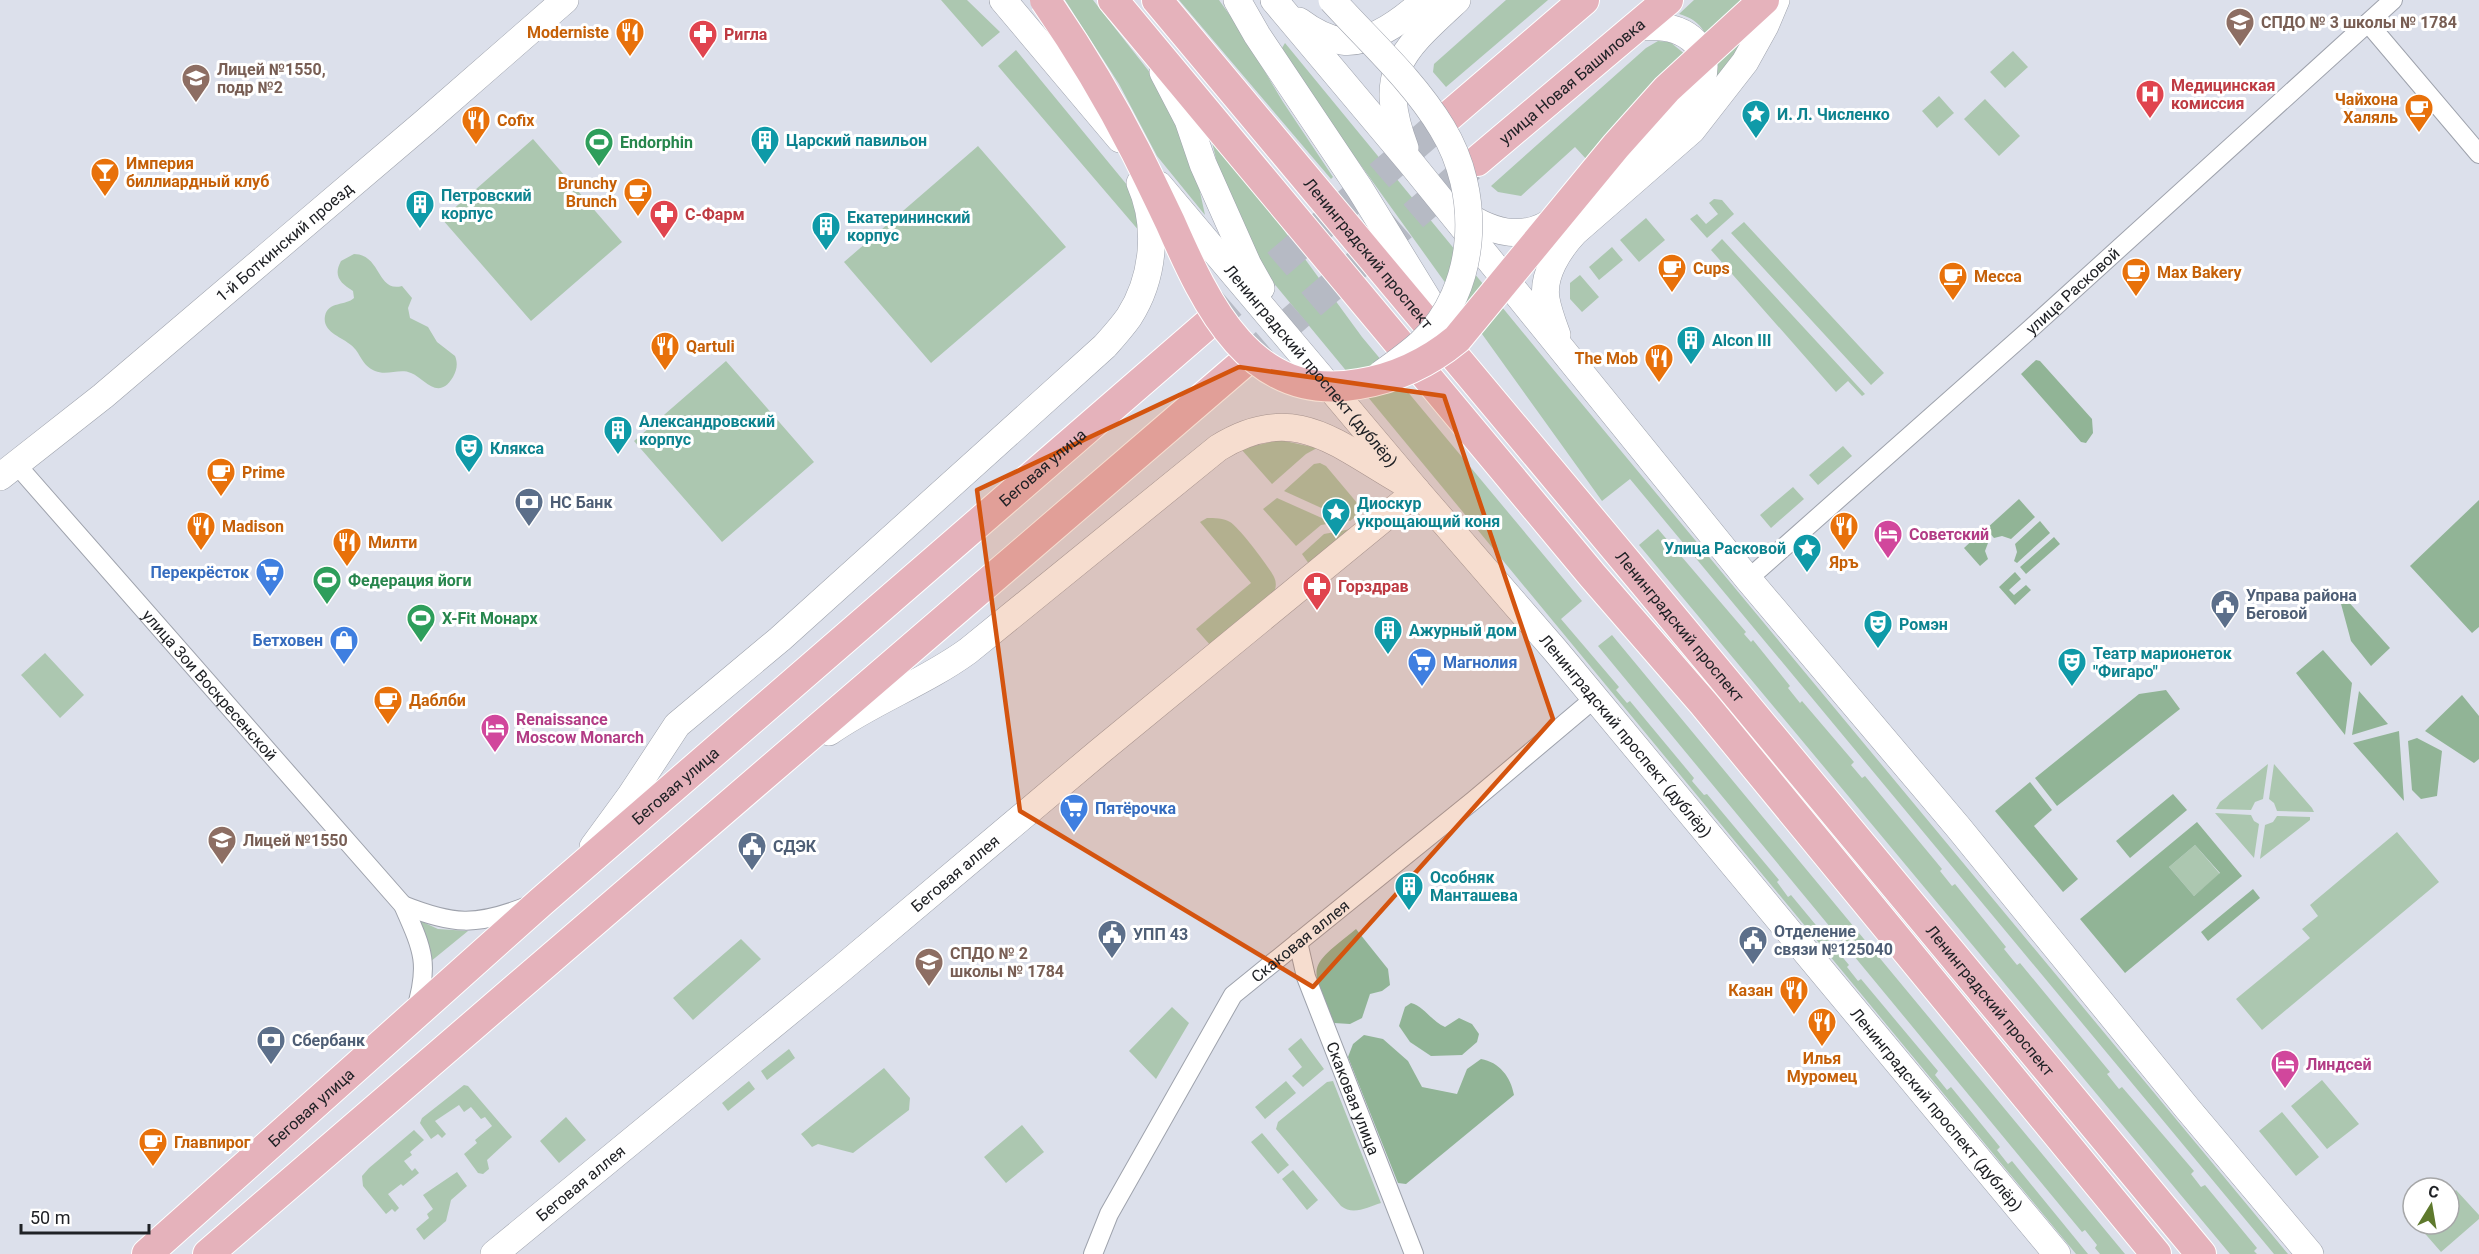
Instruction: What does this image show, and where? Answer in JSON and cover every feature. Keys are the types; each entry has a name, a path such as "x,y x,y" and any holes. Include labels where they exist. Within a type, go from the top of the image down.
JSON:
{"main road":[{"name":"1-й Боткинский проезд","path":"8,471 103,396 565,0"},
{"name":"Ленинградский проспект (дублёр)","path":"1003,0 1417,491 1595,698 2057,1254"},
{"path":"1045,0 1110,103 1151,182 1188,264 1229,332 1253,358 1283,377 1316,386 1341,387 1399,375 1432,357 1457,339 1616,146 1667,89 1764,0"},
{"name":"Ленинградский проспект","path":"1157,0 1646,584 2201,1254"},
{"path":"1237,0 1257,35 1360,189 1490,399"},
{"path":"1332,0 1418,94 1436,118 1456,156 1469,202 1470,227 1465,260 1447,307 1421,342 1394,365 1364,384"},
{"path":"1279,6 1313,31 1341,41 1360,41 1384,29 1425,0"},
{"path":"1411,163 1398,128 1392,102 1394,76 1408,48 1457,0"},
{"path":"1443,121 1584,0"},
{"name":"улица Новая Башиловка","path":"1477,161 1668,0"},
{"path":"1561,348 1545,292 1551,267 1562,247 1575,232 1692,130 1745,62 1776,0"},
{"path":"1279,6 1411,163 1748,579 1958,827 2187,1108 2310,1254"},
{"path":"1120,8 1173,90 1188,120 1203,164 1248,265 1325,381"},
{"name":"Ленинградский проспект","path":"1120,8 1592,575 1704,704 2156,1254"},
{"path":"1432,189 1484,226 1504,232 1525,233 1543,229 1562,214 1682,110 1698,91 1704,71 1704,53 1694,40 1677,30 1654,26 1635,28"},
{"path":"573,874 631,795 677,725 789,631 1061,386 1105,346 1128,318 1140,297 1147,274 1152,247 1151,217 1140,182 1114,132"},
{"name":"Беговая улица","path":"147,1254 542,901 1209,323"},
{"path":"208,1254 719,811 1243,363"},
{"path":"719,811 845,720 927,678 961,656 1234,437 1267,426 1280,425 1309,431 1417,491"},
{"name":"Беговая аллея","path":"494,1254 1417,491"}],"street":[{"name":"улица Расковой","path":"1748,579 2028,331 2393,0"},
{"path":"2368,23 2479,154"},
{"name":"улица Зои Воскресенской","path":"8,471 403,905 423,953 422,989 413,1016"},
{"name":"Скаковая аллея","path":"1093,1254 1109,1214 1226,1005 1242,987 1595,698"},
{"path":"403,905 448,920 469,921 493,919 542,901"},
{"name":"Скаковая улица","path":"1298,942 1306,977 1414,1254"}],"highlighted area":[{"path":"1239,367 1444,396 1553,719 1313,987 1020,811 977,490"}],"green space":[{"path":"941,0 967,0 1000,32 982,47"},
{"path":"1065,0 1093,0 1155,79 1194,164 1205,215 1157,156 1119,84"},
{"path":"1179,0 1219,0 1333,177 1331,179"},
{"path":"1506,0 1548,0 1446,87 1433,72 1434,64"},
{"path":"1694,0 1762,0 1753,27 1713,90 1711,55 1705,34 1700,26 1691,19 1679,14"},
{"path":"1658,41 1670,42 1686,55 1588,161 1575,147 1521,196 1498,192 1491,186 1646,48"},
{"path":"1285,43 2288,1254 2274,1254 1630,479 1602,501 1342,139 1282,48"},
{"path":"1016,50 1132,191 1140,232 998,66"},
{"path":"2013,51 2028,67 2005,88 1990,72"},
{"path":"1939,96 1954,113 1937,128 1922,111"},
{"path":"1985,99 2020,136 1999,156 1964,119"},
{"path":"1211,138 1267,207 1362,337 1582,601 1561,619 1619,687 1616,690 1627,703 1630,701 1694,778 1692,781 1704,795 1707,794 1779,880 1777,882 1788,897 1791,895 1849,965 1847,967 1858,981 1861,979 1938,1071 1935,1075 1947,1090 1951,1087 2000,1147 1997,1150 2008,1164 2012,1161 2088,1254 2076,1254 1272,281 1254,258 1217,163"},
{"path":"533,139 622,242 531,321 442,219"},
{"path":"978,146 1066,247 931,363 844,262"},
{"path":"1714,199 1722,200 1734,214 1707,238 1690,219 1697,214 1706,224 1718,214 1709,203"},
{"path":"1646,218 1665,240 1639,262 1620,240"},
{"path":"1744,222 1884,373 1871,385 1731,233"},
{"path":"1722,239 1865,394 1862,396 1848,381 1836,392 1711,250"},
{"path":"1612,247 1623,260 1599,280 1589,267"},
{"path":"354,254 369,260 388,284 394,287 402,286 412,298 408,308 410,318 428,327 437,342 455,356 457,361 453,377 442,388 431,386 411,373 375,371 367,366 351,345 334,334 327,326 325,316 327,311 333,306 354,298 353,291 339,279 338,271 341,261"},
{"path":"1580,275 1599,297 1582,312 1570,299 1570,283"},
{"path":"2036,360 2040,361 2092,419 2093,433 2086,443 2081,442 2021,374"},
{"path":"726,361 814,462 722,542 634,441"},
{"path":"1280,440 1317,448 1306,454 1272,484 1241,449"},
{"path":"1843,446 1852,456 1818,485 1809,475"},
{"path":"1320,463 1326,466 1363,510 1350,521 1284,491 1314,464"},
{"path":"1793,487 1804,499 1771,528 1760,515"},
{"path":"1277,498 1333,523 1321,525 1296,546 1263,509"},
{"path":"2019,499 2035,517 2011,539 2002,536 1994,538 1986,529"},
{"path":"2479,500 2479,627 2472,633 2410,566"},
{"path":"1207,518 1219,518 1234,525 1267,565 1276,584 1273,595 1211,646 1196,629 1251,583 1200,522"},
{"path":"2040,521 2050,533 2017,563 2014,561 2017,552 2015,544"},
{"path":"1351,529 1309,564 1302,554 1324,534"},
{"path":"1658,529 1746,632 1744,634 1751,642 1753,640 1790,686 1788,688 1800,703 1802,701 1854,762 1851,765 1862,778 1865,776 1942,869 1940,871 1952,886 1955,884 2006,947 2004,949 2017,965 2020,963 2110,1072 2107,1074 2119,1089 2122,1087 2194,1171 2191,1174 2201,1187 2205,1185 2257,1248 2254,1251 2257,1254 2230,1254 1639,545"},
{"path":"1980,533 1988,543 1985,551 1988,559 1980,566 1964,548"},
{"path":"2054,537 2060,544 2026,574 2020,567"},
{"path":"2015,572 2021,579 2009,590 2014,595 2026,585 2031,590 2015,605 1999,587"},
{"path":"2337,589 2390,648 2371,666 2351,641"},
{"path":"1612,635 2125,1254 2100,1254 2095,1248 2097,1245 2085,1230 2082,1232 1598,646"},
{"path":"2323,650 2352,683 2345,735 2296,673"},
{"path":"45,653 84,695 60,718 21,675"},
{"path":"2166,690 2180,709 2057,806 2035,778 2139,694"},
{"path":"2359,691 2388,724 2352,735"},
{"path":"2462,695 2479,716 2479,759 2474,763 2425,731"},
{"path":"2399,731 2404,801 2353,743"},
{"path":"2417,738 2442,751 2437,796 2421,799 2412,790 2408,741"},
{"path":"2268,764 2263,799 2255,802 2251,810 2216,809 2220,802"},
{"path":"2274,764 2314,812 2277,811 2274,803 2269,799"},
{"path":"2030,782 2052,810 2034,826 2078,879 2063,892 1995,811"},
{"path":"2173,794 2187,810 2130,858 2116,841"},
{"path":"2215,813 2251,815 2259,824 2254,858"},
{"path":"2277,816 2310,817 2310,820 2260,859 2265,825 2273,822"},
{"path":"2197,822 2242,876 2125,973 2080,919","holes":["2195,845 2220,873 2194,896 2169,867"]},
{"path":"2397,832 2439,882 2262,1030 2236,999 2310,938 2302,929 2318,916 2310,905"},
{"path":"2195,845 2220,874 2194,896 2169,867"},
{"path":"2253,889 2260,898 2208,941 2201,932"},
{"path":"416,919 438,929 468,931 430,962"},
{"path":"1356,929 1388,969 1390,985 1382,991 1370,994 1362,1018 1350,1024 1334,1023 1320,989 1317,969 1320,961"},
{"path":"741,939 761,959 693,1020 673,998"},
{"path":"1411,1003 1445,1027 1459,1018 1472,1024 1479,1034 1477,1042 1462,1055 1431,1056 1410,1042 1399,1026 1405,1007"},
{"path":"1172,1007 1189,1023 1156,1079 1129,1051"},
{"path":"1364,1035 1383,1039 1408,1061 1422,1087 1457,1094 1467,1069 1481,1059 1493,1063 1503,1071 1514,1095 1406,1184 1398,1183 1348,1057 1353,1044"},
{"path":"1301,1038 1324,1069 1303,1087 1292,1076 1302,1067 1288,1049"},
{"path":"789,1049 795,1058 767,1080 761,1071"},
{"path":"884,1068 910,1098 909,1110 853,1153 818,1144 812,1147 801,1134"},
{"path":"2322,1080 2359,1124 2327,1149 2291,1106"},
{"path":"749,1081 755,1089 728,1111 722,1103"},
{"path":"1286,1081 1296,1093 1265,1119 1255,1107"},
{"path":"1333,1081 1381,1203 1361,1210 1350,1210 1341,1206 1276,1129 1278,1122 1327,1082"},
{"path":"464,1085 468,1086 512,1137 487,1160 489,1169 483,1174 478,1173 464,1154 477,1143 475,1140 492,1126 485,1117 481,1119 471,1107 464,1112 459,1105 435,1121 446,1134 442,1138 438,1134 431,1139 420,1123 422,1118"},
{"path":"2282,1112 2319,1157 2296,1176 2259,1131"},
{"path":"566,1117 586,1140 559,1163 540,1141"},
{"path":"1022,1125 1044,1152 1006,1183 984,1157"},
{"path":"414,1130 424,1140 410,1152 412,1155 404,1161 412,1171 415,1168 419,1173 388,1194 399,1208 395,1212 392,1209 386,1214 363,1186 362,1176"},
{"path":"1262,1133 1289,1165 1278,1174 1251,1142"},
{"path":"1293,1170 1318,1200 1307,1210 1282,1179"},
{"path":"457,1172 467,1186 451,1200 446,1221 424,1240 416,1229 429,1218 427,1214 433,1209 423,1195"},
{"path":"2461,1195 2479,1215 2479,1219 2461,1235"},
{"path":"2427,1236 2459,1236 2441,1252"}],"tunnel":[{"path":"1209,323 1443,121"},
{"path":"1243,363 1477,161"}],"place":[{"name":"СПДО № 3 школы № 1784","path":"2240,48"},
{"name":"Moderniste","path":"630,58"},
{"name":"Ригла","path":"703,60"},
{"name":"Лицей №1550, подр №2","path":"196,104"},
{"name":"Медицинская комиссия","path":"2150,120"},
{"name":"Чайхона Халяль","path":"2419,134"},
{"name":"И. Л. Численко","path":"1756,140"},
{"name":"Cofix","path":"476,146"},
{"name":"Царский павильон","path":"765,166"},
{"name":"Endorphin","path":"599,168"},
{"name":"Империя биллиардный клуб","path":"105,198"},
{"name":"Brunchy Brunch","path":"638,218"},
{"name":"Петровский корпус","path":"420,230"},
{"name":"С-Фарм","path":"664,240"},
{"name":"Екатерининский корпус","path":"826,252"},
{"name":"Cups","path":"1672,294"},
{"name":"Max Bakery","path":"2136,298"},
{"name":"Mecca","path":"1953,302"},
{"name":"Alcon III","path":"1691,366"},
{"name":"Qartuli","path":"665,372"},
{"name":"The Mob","path":"1659,384"},
{"name":"Александровский корпус","path":"618,456"},
{"name":"Клякса","path":"469,474"},
{"name":"Prime","path":"221,498"},
{"name":"НС Банк","path":"529,528"},
{"name":"Диоскур укрощающий коня","path":"1336,538"},
{"name":"Madison","path":"201,552"},
{"name":"Яръ","path":"1844,552"},
{"name":"Советский","path":"1888,560"},
{"name":"Милти","path":"347,568"},
{"name":"Улица Расковой","path":"1807,574"},
{"name":"Перекрёсток","path":"270,598"},
{"name":"Федерация йоги","path":"327,606"},
{"name":"Горздрав","path":"1317,612"},
{"name":"Управа района Беговой","path":"2225,630"},
{"name":"X-Fit Монарх","path":"421,644"},
{"name":"Ромэн","path":"1878,650"},
{"name":"Ажурный дом","path":"1388,656"},
{"name":"Бетховен","path":"344,666"},
{"name":"Магнолия","path":"1422,688"},
{"name":"Театр марионеток \"Фигаро\"","path":"2072,688"},
{"name":"Даблби","path":"388,726"},
{"name":"Renaissance Moscow Monarch","path":"495,754"},
{"name":"Пятёрочка","path":"1074,834"},
{"name":"Лицей №1550","path":"222,866"},
{"name":"СДЭК","path":"752,872"},
{"name":"Особняк Манташева","path":"1409,912"},
{"name":"УПП 43","path":"1112,960"},
{"name":"Отделение связи №125040","path":"1753,966"},
{"name":"СПДО № 2 школы № 1784","path":"929,988"},
{"name":"Казан","path":"1794,1016"},
{"name":"Илья Муромец","path":"1822,1048"},
{"name":"Сбербанк","path":"271,1066"},
{"name":"Линдсей","path":"2285,1090"},
{"name":"Главпирог","path":"153,1168"}]}
